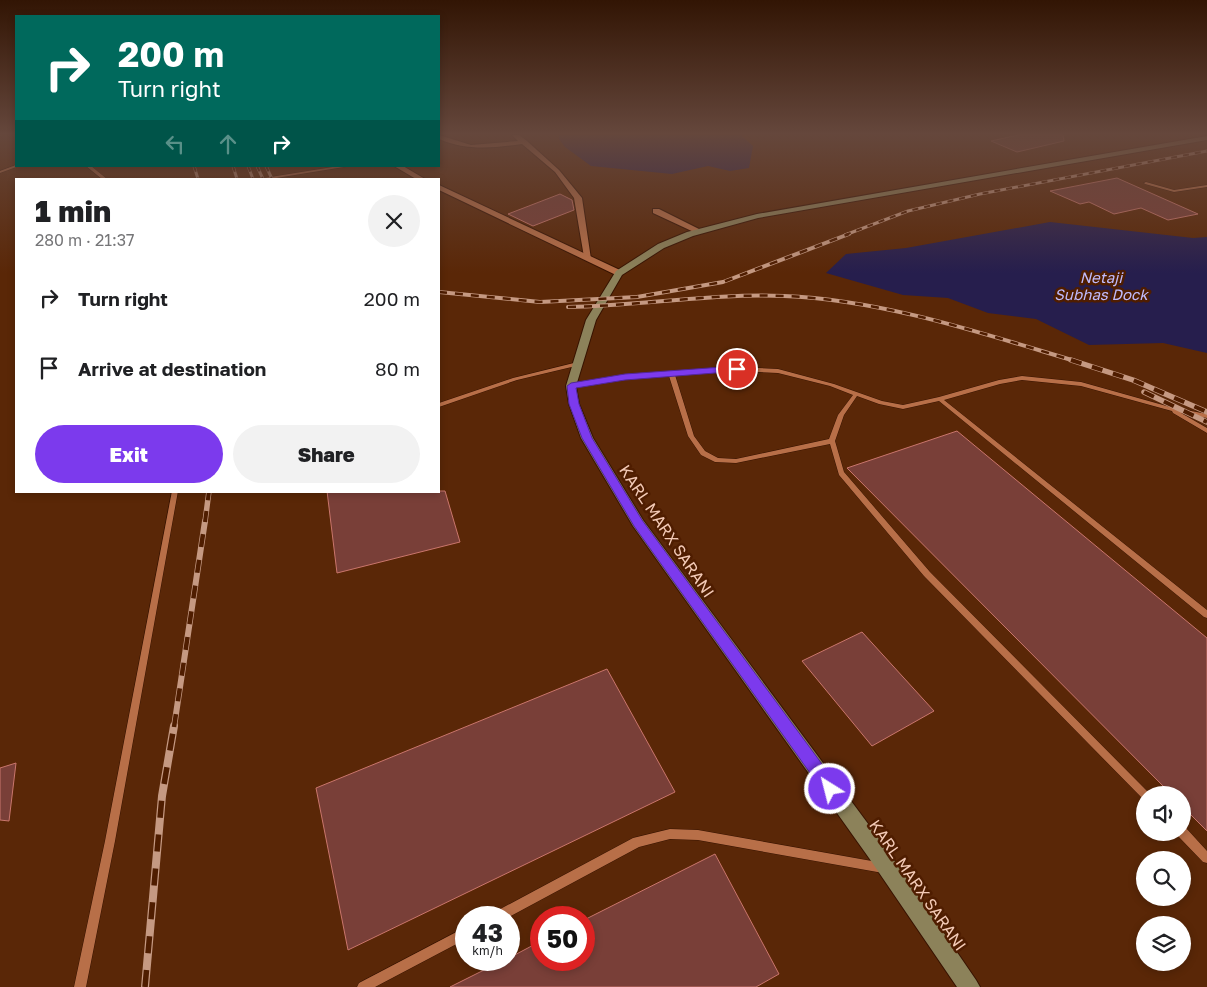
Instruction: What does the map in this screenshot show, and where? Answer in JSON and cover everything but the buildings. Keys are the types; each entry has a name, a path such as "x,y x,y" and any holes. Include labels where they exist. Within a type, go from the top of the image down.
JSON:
{"main road":[{"path":"571,386 591,320 619,273 661,246 699,231 784,211 957,181"},
{"name":"KARL MARX SARANI","path":"571,386 574,404 587,438 638,523 888,869 969,987"}],"street":[{"path":"564,181 578,198 588,257"},
{"path":"440,187 619,273"},
{"path":"656,211 699,231"}],"lane":[{"path":"1146,183 1174,191 1207,186"},
{"path":"440,405 515,379 578,364"},
{"path":"571,386 625,377 737,369 778,372 832,385 881,403 903,407 940,399 999,382 1022,378 1081,384 1169,409 1207,416"},
{"path":"672,374 691,436 703,452 717,460 736,461 832,441"},
{"path":"856,394 840,415 832,441 841,473 927,574 1136,786"},
{"path":"940,399 1207,615"},
{"path":"1169,409 1207,431"},
{"path":"80,987 110,841 175,493"},
{"path":"517,906 637,842 670,834 698,834 888,869"},
{"path":"1191,841 1207,858"},
{"path":"364,987 455,939"}],"water":[{"name":"Netaji Subhas Dock","path":"1050,222 1193,238 1207,237 1207,353 1163,343 1089,345 1036,319 988,313 948,298 903,295 826,273 846,254 906,248"}],"railway":[{"path":"845,235 908,211 980,194 1048,181"},
{"path":"440,292 540,302 637,297 723,282 849,234"},
{"path":"568,307 730,296 784,296 821,299 895,311 968,329 1075,361"},
{"path":"1071,360 1133,380 1207,412"},
{"path":"1144,392 1207,422"},
{"path":"205,522 209,493"},
{"path":"174,727 205,521"},
{"path":"145,987 162,796 174,726"}],"route":[{"path":"737,369 625,377 571,386 578,420 638,523 830,789"}]}
